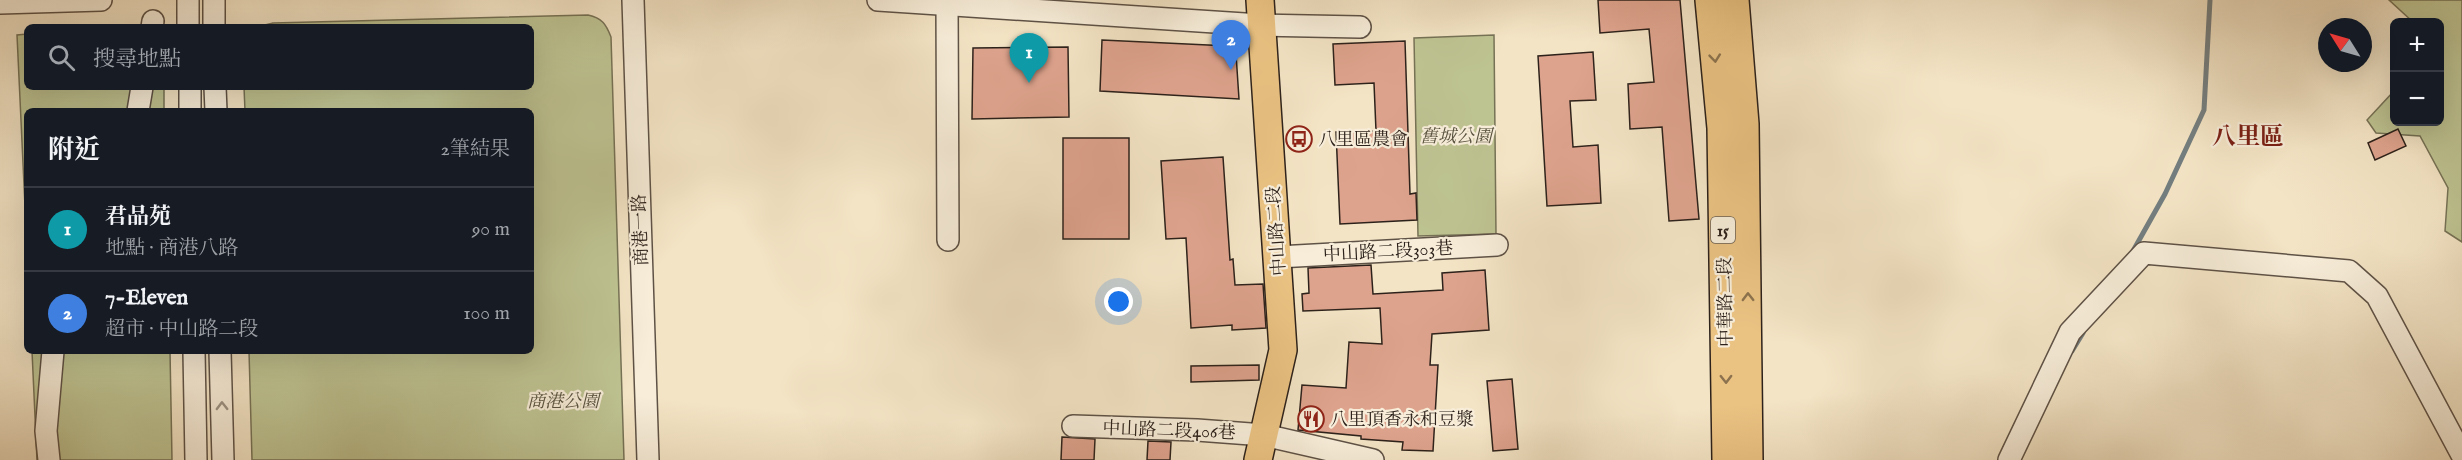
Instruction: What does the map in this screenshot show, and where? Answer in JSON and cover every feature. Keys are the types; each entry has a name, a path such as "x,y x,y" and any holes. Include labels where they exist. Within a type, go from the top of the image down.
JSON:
{"main road":[{"name":"中華路二段","path":"1709,0 1721,128 1726,460"},
{"name":"中華路二段","path":"1735,0 1745,124 1749,460"},
{"name":"中山路二段","path":"1260,13 1283,350 1261,447"}],"street":[{"path":"0,3 101,0"},
{"path":"188,0 188,24"},
{"path":"214,0 214,24"},
{"name":"商港一路","path":"633,0 648,460"},
{"path":"878,0 1260,13 1360,27"},
{"path":"947,3 948,240"},
{"path":"138,108 142,90"},
{"path":"190,90 190,108"},
{"path":"215,90 216,108"},
{"name":"中山路二段303巷","path":"1278,257 1497,245"},
{"path":"2009,460 2070,332 2144,253 2349,272 2377,296 2462,455"},
{"path":"48,460 46,431 53,354"},
{"path":"194,354 196,460"},
{"path":"220,354 223,460"},
{"name":"中山路二段406巷","path":"1072,426 1197,430 1261,447 1373,460"}],"green space":[{"path":"2389,0 2462,0 2462,242 2445,231 2448,188 2420,136 2376,133 2367,120 2390,95 2390,126 2444,126 2444,18 2409,18"},
{"name":"商港公園","path":"588,15 603,22 611,37 624,460 252,460 249,354 534,354 534,108 245,108 244,90 534,90 534,24 269,24"},
{"path":"24,34 24,90 164,90 164,108 24,108 24,185 17,35"},
{"name":"舊城公園","path":"1494,35 1496,234 1418,236 1414,38"},
{"path":"32,354 170,354 172,460 37,460"}],"building":[{"path":"1598,0 1680,0 1699,219 1669,221 1662,127 1630,129 1628,84 1654,82 1649,29 1600,33"},
{"path":"1102,40 1229,46 1236,54 1239,99 1100,91"},
{"path":"1405,41 1410,194 1416,193 1417,220 1340,224 1336,132 1376,131 1374,83 1335,85 1333,44"},
{"path":"1068,47 1069,117 972,119 973,48"},
{"path":"1593,52 1596,100 1570,101 1573,147 1598,145 1601,203 1547,206 1538,56"},
{"path":"2398,129 2406,146 2375,160 2368,143"},
{"path":"1063,138 1129,138 1129,239 1063,239"},
{"path":"1223,157 1230,260 1233,259 1235,285 1263,284 1266,328 1232,330 1232,325 1191,328 1186,238 1166,239 1161,161"},
{"path":"1371,265 1373,294 1443,290 1442,273 1485,270 1489,330 1432,334 1430,365 1438,365 1433,451 1402,450 1403,442 1298,430 1302,385 1346,388 1349,342 1382,344 1380,308 1303,311 1302,294 1309,293 1308,268"},
{"path":"1259,365 1259,380 1191,382 1191,366"},
{"path":"1512,379 1518,449 1493,451 1487,381"},
{"path":"1062,437 1095,439 1094,460 1061,460"},
{"path":"1148,441 1171,442 1170,460 1147,460"}],"waterway":[{"path":"2133,251 2165,194 2204,110 2210,0"},
{"path":"2072,351 2083,333"}],"place":[{"name":"7-Eleven","path":"1231,70"},
{"name":"君品苑","path":"1029,83"},
{"name":"八里區農會","path":"1299,139"},
{"name":"八里頂香永和豆漿","path":"1311,419"}],"district":[{"name":"八里區","path":"2248,136"}]}
